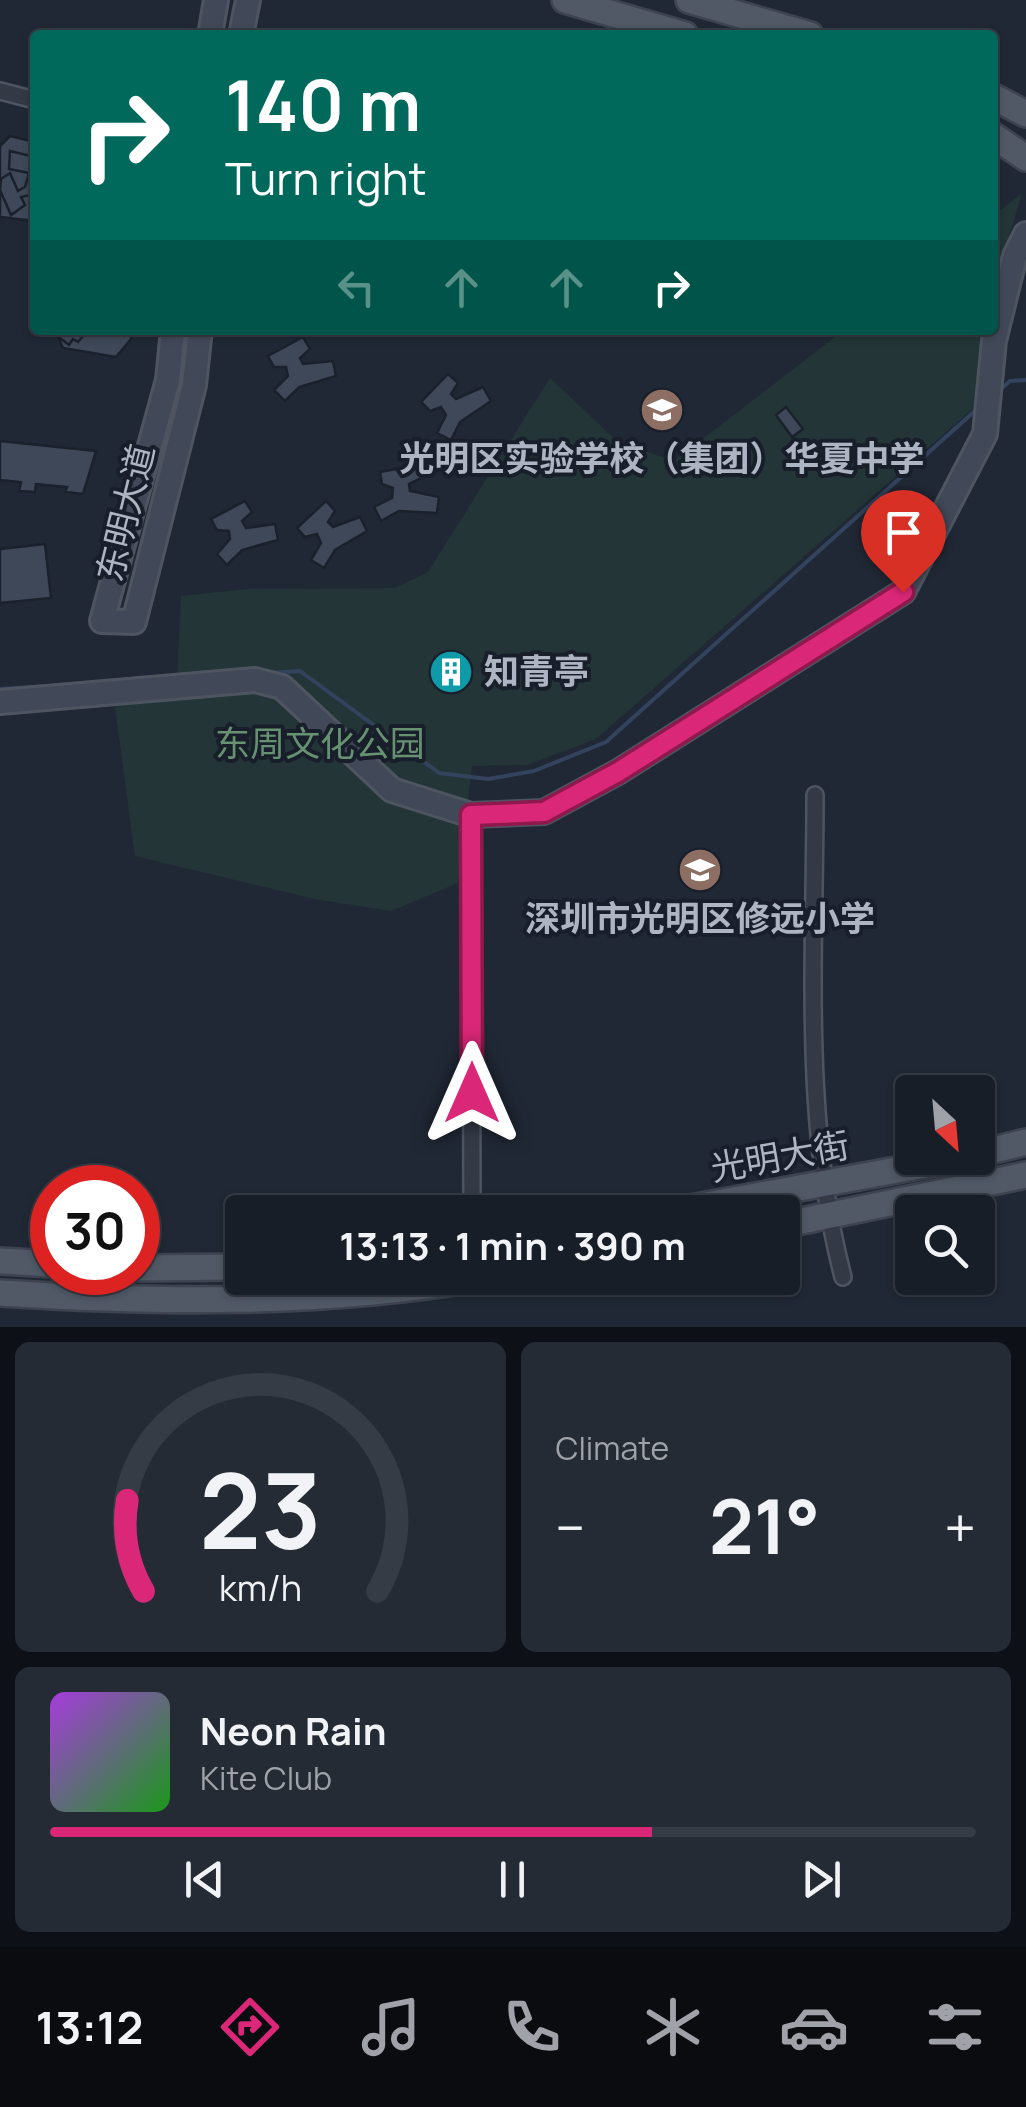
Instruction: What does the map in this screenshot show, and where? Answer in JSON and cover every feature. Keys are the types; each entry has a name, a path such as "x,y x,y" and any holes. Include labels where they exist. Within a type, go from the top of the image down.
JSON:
{"main road":[{"path":"565,0 669,30"},
{"path":"689,0 793,30"},
{"path":"998,99 1026,114"},
{"path":"998,139 1026,158"},
{"path":"995,1150 1026,1142"},
{"name":"光明大街","path":"769,1195 895,1171"},
{"name":"光明大街","path":"800,1222 1026,1176"},
{"path":"0,1261 30,1263"},
{"path":"160,1268 225,1267"},
{"path":"0,1293 252,1299 308,1295"}],"street":[{"path":"211,30 216,0"},
{"path":"242,30 248,0"},
{"path":"0,91 30,99"},
{"path":"998,324 1014,256 1026,234"},
{"name":"东明大道","path":"172,335 168,380 102,621 134,622 194,385 199,335"},
{"path":"0,702 256,680 282,687 392,790 471,815 544,812 618,772 903,592 985,434 995,335"},
{"path":"815,795 816,1137 822,1186 842,1277"},
{"path":"471,815 472,1195"}],"green space":[{"path":"1022,193 998,272 998,212"},
{"name":"东周文化公园","path":"838,335 983,335 977,405 596,739 527,765 472,766 458,883 391,911 315,899 135,856 115,707 176,698 181,596 249,589 395,588 428,572 550,378 618,442 674,461"}],"building":[{"path":"10,136 30,141 30,220 0,217 0,146"},
{"path":"10,151 30,156 30,195 21,197 25,205 11,215 0,190 1,179 10,173 18,191 25,187 29,173 9,169"},
{"path":"56,335 84,335 78,342 73,339 69,345"},
{"path":"57,335 131,335 116,357 63,348"},
{"path":"303,337 310,349 300,358 303,364 333,361 336,376 299,387 285,401 274,390 288,376 286,367 274,367 268,356"},
{"path":"448,374 458,383 451,394 456,399 483,387 491,401 460,422 451,440 437,433 446,415 441,407 430,411 421,402"},
{"path":"786,407 803,429 792,437 776,415"},
{"path":"0,441 96,451 83,494 65,492 67,487 36,484 35,492 19,491 21,482 0,480"},
{"path":"418,465 421,478 409,484 410,491 439,497 437,513 399,511 381,521 374,507 392,498 393,488 382,484 380,472"},
{"path":"245,501 252,512 242,521 246,528 275,524 278,540 242,550 227,565 217,554 230,539 229,531 217,530 211,519"},
{"path":"326,501 335,511 328,522 333,527 360,517 367,531 335,550 324,568 311,560 321,543 317,534 305,537 297,528"},
{"path":"45,544 51,598 0,603 0,549"},
{"name":"知青亭","path":"451,664 458,666 458,680 451,682 444,680 442,673 444,666"}],"waterway":[{"path":"1000,390 1010,381 1026,380"},
{"path":"269,673 300,671 439,773 488,779 534,771 606,742 977,409"},
{"path":"0,689 80,684"}],"place":[{"name":"光明区实验学校（集团）华夏中学","path":"662,410"},
{"name":"知青亭","path":"451,672"},
{"name":"深圳市光明区修远小学","path":"700,870"}],"route":[{"path":"472,1093 471,815 544,812 618,772 903,592"}]}
